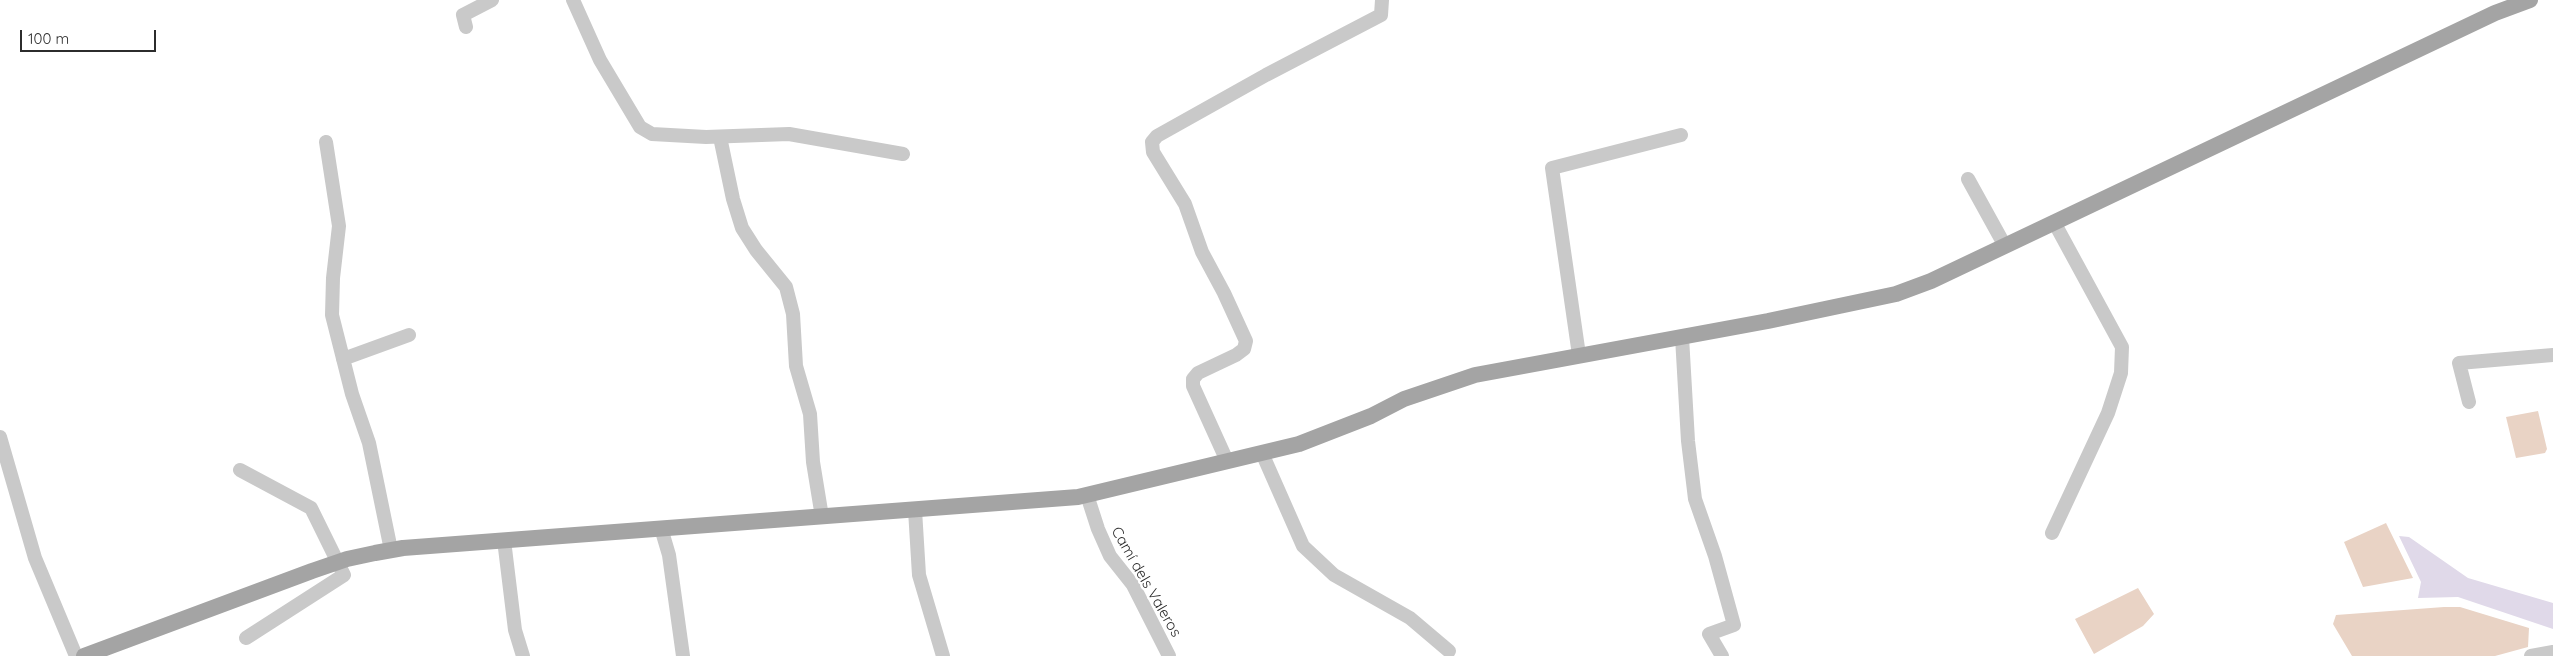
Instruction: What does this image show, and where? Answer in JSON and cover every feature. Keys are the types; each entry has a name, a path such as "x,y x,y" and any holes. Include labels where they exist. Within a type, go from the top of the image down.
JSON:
{"main road":[{"path":"84,656 340,562 391,550 661,528 1035,502 1087,495 1298,444 1442,384 1484,373 1682,337 1896,294 1931,281 2495,13 2530,0"}],"street":[{"path":"466,27 463,15 492,0"},
{"path":"573,0 600,60 640,126 652,134 720,137 789,134 903,154"},
{"path":"1227,461 1193,386 1193,379 1198,373 1236,355 1244,349 1246,340 1202,252 1185,204 1154,152 1152,142 1157,136 1266,74 1381,15 1382,0"},
{"path":"1579,355 1552,168 1681,135"},
{"path":"720,137 733,199 742,228 756,250 786,287 793,314 796,366 810,414 813,462 822,517"},
{"path":"326,142 339,226 332,278 332,315 352,394 369,443 391,550"},
{"path":"1968,179 2005,246"},
{"path":"2052,533 2108,413 2122,373 2122,347 2054,222"},
{"path":"343,359 409,335"},
{"path":"1682,337 1688,441 1695,499 1715,556 1734,625 1709,634 1722,656"},
{"path":"2469,402 2459,363 2553,355"},
{"path":"0,437 35,558 76,656"},
{"path":"1262,453 1303,546 1334,575 1410,618 1449,651"},
{"path":"240,470 312,508 340,562 344,575 246,638"},
{"name":"Camí dels Valeros","path":"1087,495 1098,529 1110,556 1133,585 1169,656"},
{"path":"915,510 919,575 943,656"},
{"path":"661,528 669,555 683,656"},
{"path":"504,540 515,630 523,656"},
{"path":"2531,656 2553,652"}],"shaded area":[{"path":"2538,411 2547,449 2545,453 2516,458 2506,417"},
{"path":"2386,523 2413,578 2363,587 2344,542"},
{"path":"2399,536 2409,537 2468,578 2553,603 2553,629 2458,597 2418,598 2421,582"},
{"path":"2138,588 2154,614 2143,626 2094,654 2075,619"},
{"path":"2460,607 2529,628 2528,647 2495,656 2352,656 2333,624 2336,615"}]}
